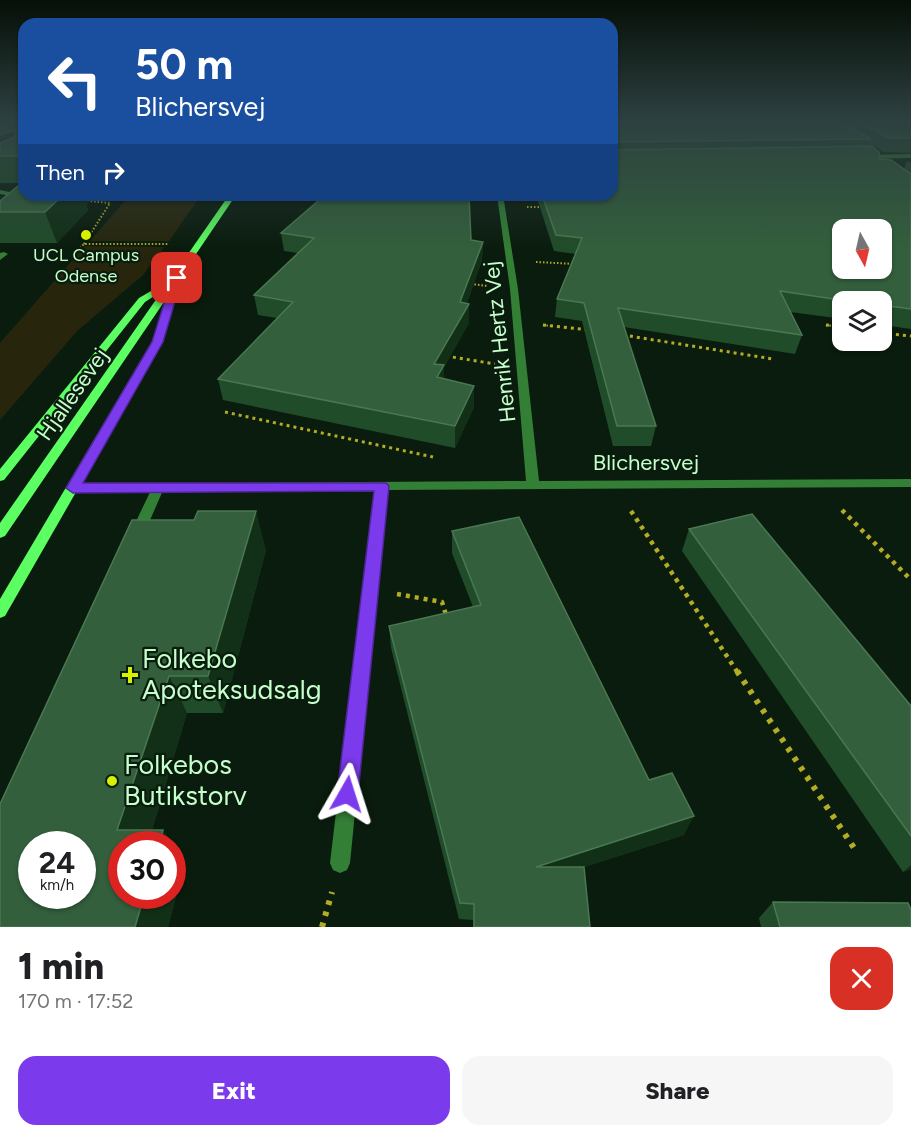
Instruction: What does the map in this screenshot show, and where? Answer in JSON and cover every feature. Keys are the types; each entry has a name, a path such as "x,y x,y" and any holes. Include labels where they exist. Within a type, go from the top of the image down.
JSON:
{"main road":[{"name":"Hjallesevej","path":"0,533 229,201"},
{"name":"Hjallesevej","path":"0,612 157,342 177,278"},
{"path":"0,477 142,300 177,278"}],"street":[{"path":"0,192 12,194"},
{"name":"Henrik Hertz Vej","path":"500,201 514,289 533,486"},
{"name":"Blichersvej","path":"73,488 911,483"},
{"path":"340,863 381,486"},
{"path":"130,550 158,488"}],"path":[{"path":"75,254 110,203 80,201"},
{"path":"501,207 548,207"},
{"path":"84,244 201,244"},
{"path":"510,262 556,261 579,264"},
{"path":"468,283 514,289"},
{"path":"517,322 590,330"},
{"path":"826,325 832,326"},
{"path":"612,334 773,359"},
{"path":"892,334 911,336"},
{"path":"439,355 520,368"},
{"path":"225,412 442,459"},
{"path":"818,484 911,580"},
{"path":"614,485 854,848"},
{"path":"370,589 442,603 449,624"}],"shaded area":[{"path":"125,201 197,201 169,241 90,241"},
{"path":"85,246 164,247 143,275 77,331 0,420 0,343"}],"building":[{"path":"618,163 896,163 911,174 911,309 892,306 892,291 832,291 832,299 780,291 802,335 618,308 656,426 617,426 584,303 557,299 582,238 556,235 544,201 618,201"},
{"path":"18,186 18,201 57,201 45,212 0,212 0,201"},
{"path":"318,201 469,201 471,240 483,242 460,302 469,304 434,364 444,365 437,377 474,386 455,426 218,379 293,302 254,295 314,238 281,233"},
{"path":"198,511 256,511 208,676 169,676 117,830 163,831 108,831 108,909 140,909 135,927 0,927 0,804 132,520 194,520"},
{"path":"752,514 911,706 911,836 689,529"},
{"path":"519,517 649,780 672,773 694,816 536,867 584,867 590,927 474,927 474,904 460,903 389,626 481,605 452,531"},
{"path":"773,902 908,903 911,910 911,927 780,927"}],"place":[{"name":"UCL Campus Odense","path":"86,235"},
{"name":"Folkebo Apoteksudsalg","path":"130,675"},
{"name":"Folkebos Butikstorv","path":"112,781"}],"route":[{"path":"177,278 157,342 73,488 381,486 347,794"}]}
